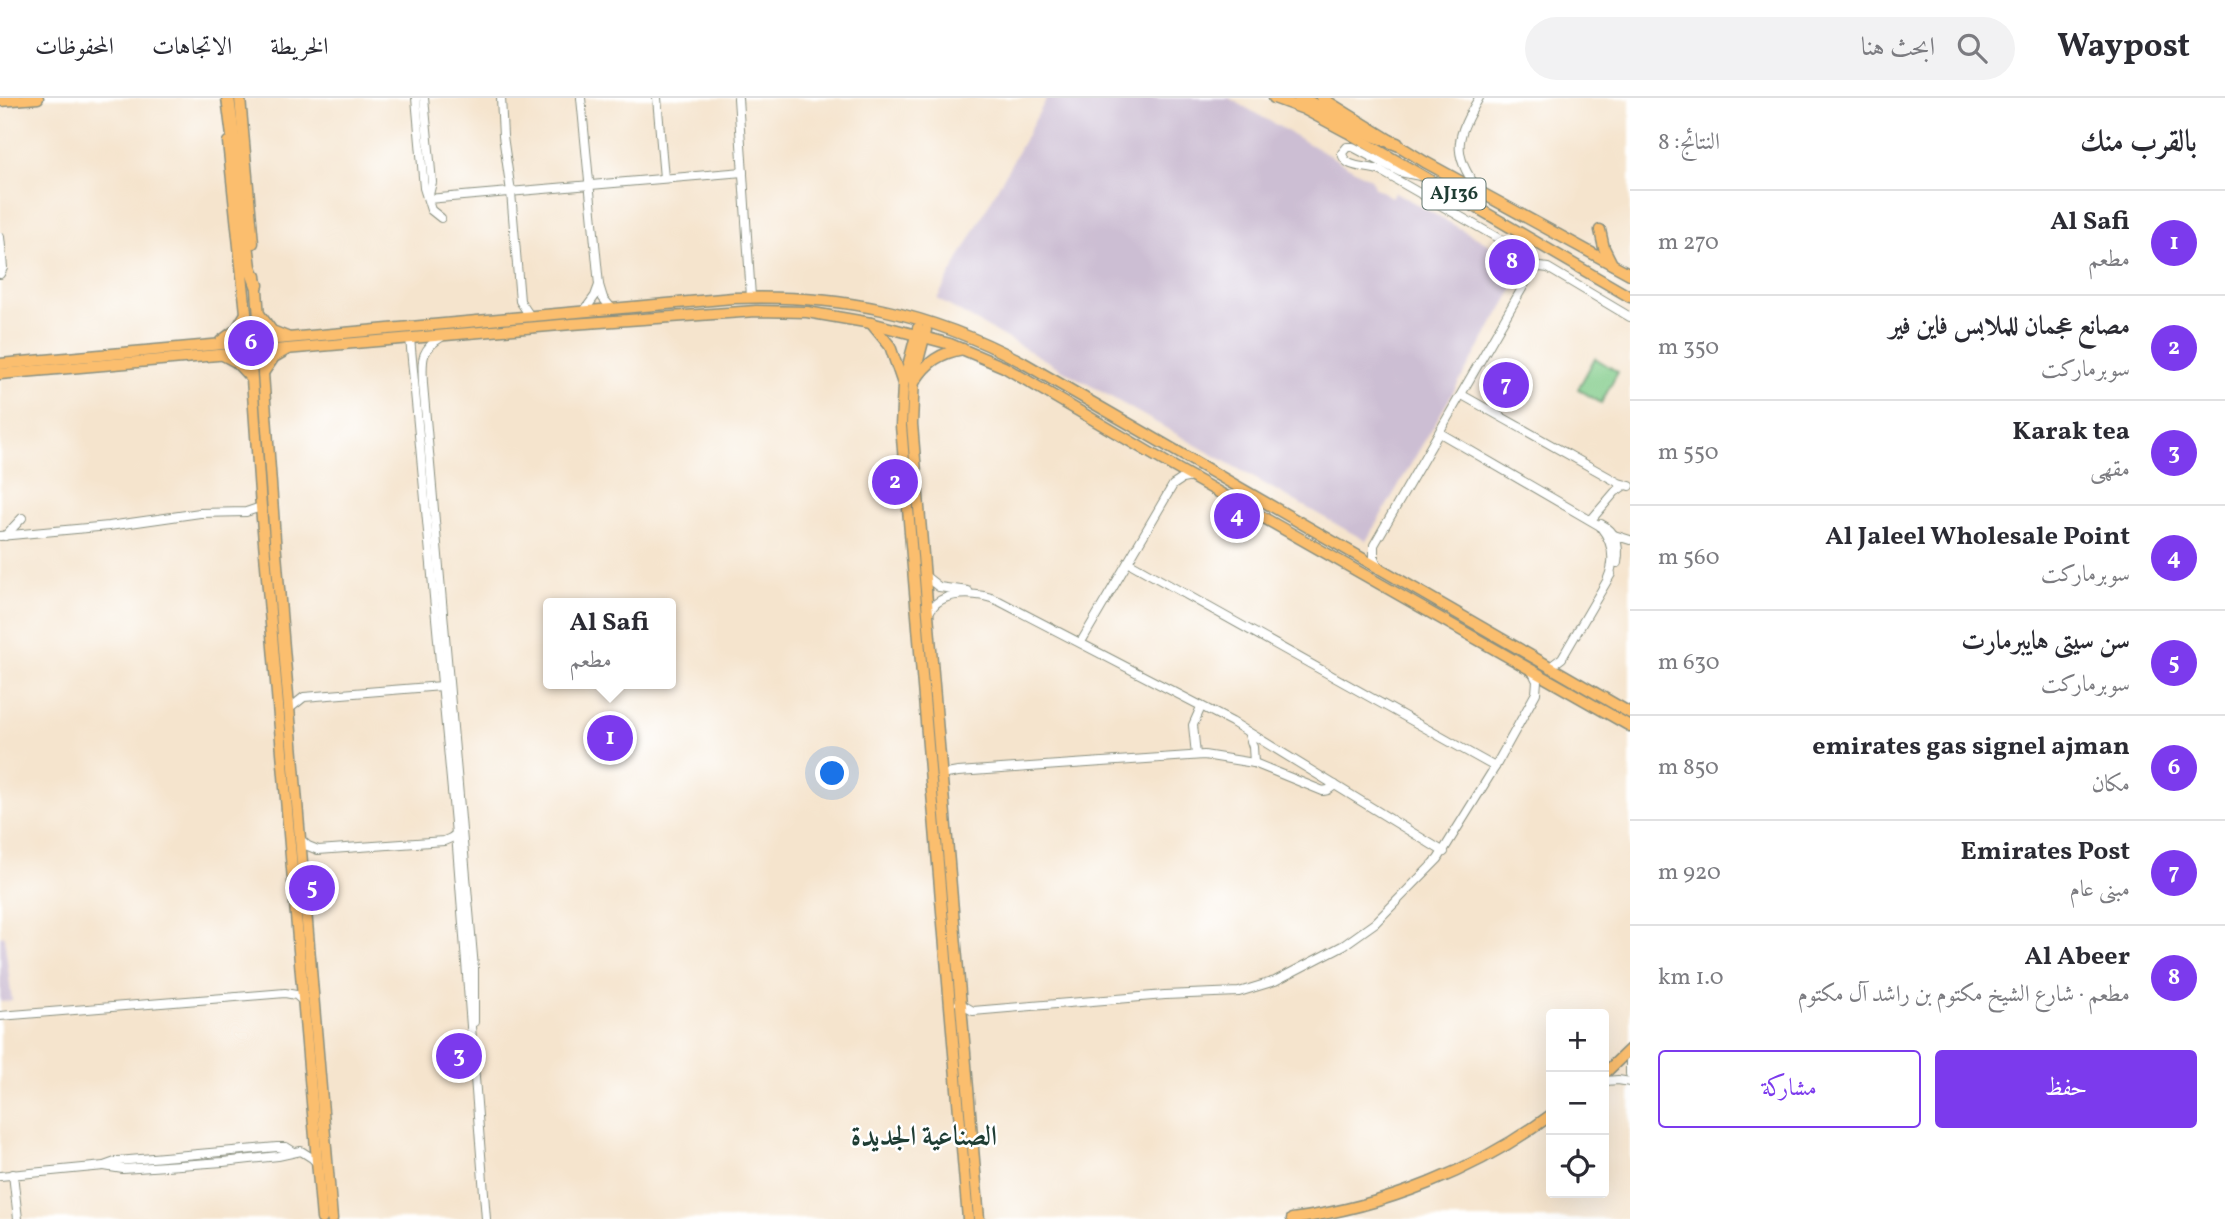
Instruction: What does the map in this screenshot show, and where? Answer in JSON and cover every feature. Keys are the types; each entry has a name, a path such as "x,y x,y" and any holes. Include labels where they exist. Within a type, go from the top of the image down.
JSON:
{"highway":[{"path":"1300,98 1366,132 1396,144"},
{"path":"225,100 250,267 257,285"}],"main road":[{"path":"0,101 38,98"},
{"path":"240,98 332,1219"},
{"name":"AJ136","path":"1274,98 1304,109 1336,126 1630,297"},
{"name":"AJ136","path":"1322,98 1418,158 1630,274"},
{"path":"225,100 252,380 322,1219"},
{"path":"1600,230 1612,264"},
{"path":"263,373 290,343 511,317 751,297 790,297 874,307 925,320 977,340 1022,362 1629,711"},
{"path":"0,374 261,345 410,338 764,311 817,313 871,323 964,349 1028,380 1169,464 1630,726"},
{"path":"217,349 236,330 245,312"},
{"path":"259,313 272,331 290,343"},
{"path":"925,320 916,364 908,384 901,426 968,1219"},
{"path":"871,323 890,346 908,384 979,1219"},
{"path":"0,364 217,349 236,362 252,380"},
{"path":"908,384 936,357 964,349"},
{"path":"1205,484 1216,481 1252,501 1268,505"},
{"path":"261,507 269,514 272,545 276,553"},
{"path":"925,723 931,732 934,767 941,775"},
{"path":"943,925 952,932 955,964 958,969"},
{"path":"300,951 307,989 313,993"},
{"path":"1609,1073 1630,1049"},
{"path":"1609,1075 1630,1060"},
{"path":"1292,1219 1340,1210 1420,1186 1485,1156 1546,1118"},
{"path":"1319,1219 1391,1201 1434,1185 1498,1155 1546,1125"}],"street":[{"path":"416,98 423,182 431,210 441,218"},
{"path":"424,98 432,182 428,199"},
{"path":"501,98 520,301 530,316"},
{"path":"582,98 599,285 603,298 612,309"},
{"path":"657,98 664,178"},
{"path":"738,98 751,297"},
{"path":"1479,98 1461,133 1458,148 1462,165 1480,191"},
{"path":"1379,569 1374,558 1374,545 1535,269 1534,260 1529,256 1381,171 1348,163 1343,159 1342,153 1348,147 1353,147 1400,172 1423,177"},
{"path":"428,199 743,172"},
{"path":"0,237 3,268 0,274"},
{"path":"1535,269 1548,268 1630,317"},
{"path":"584,311 592,302 599,285"},
{"path":"511,317 520,301"},
{"path":"445,335 431,343 425,351 419,385 486,1219"},
{"path":"410,338 419,385 474,968 475,1014 471,1039"},
{"path":"1470,378 1476,401"},
{"path":"1462,395 1628,486"},
{"path":"1440,433 1593,521 1605,525 1614,535 1630,542"},
{"path":"1169,464 1173,485"},
{"path":"1080,642 1173,485 1181,479 1192,477"},
{"path":"1593,521 1615,492 1628,486"},
{"path":"3,536 109,527 200,513 246,512 261,507"},
{"path":"246,512 262,521"},
{"path":"3,536 22,518"},
{"path":"1593,521 1615,546"},
{"path":"1550,667 1564,654 1616,565 1614,535"},
{"path":"1615,546 1630,542"},
{"path":"1351,552 1363,551 1374,545"},
{"path":"1128,562 1495,767"},
{"path":"925,575 939,587 999,600 1080,642 1248,732 1444,852"},
{"path":"928,616 934,604 942,599 977,595"},
{"path":"1564,654 1568,677"},
{"path":"959,1003 973,1011 1165,995 1219,994 1258,987 1283,977 1360,935 1421,879 1444,852 1536,693 1537,681 1531,670"},
{"path":"1536,693 1555,684"},
{"path":"287,689 304,697 442,686"},
{"path":"289,709 304,697"},
{"path":"1196,755 1193,725 1201,707"},
{"path":"1248,732 1254,763"},
{"path":"941,775 1196,755 1254,763 1323,791 1335,785"},
{"path":"940,758 958,772"},
{"path":"300,839 318,850 444,841 456,834"},
{"path":"444,841 456,849"},
{"path":"302,865 318,850"},
{"path":"285,993 295,988 302,978"},
{"path":"0,1016 285,993 296,995 304,1002"},
{"path":"961,1023 973,1011"},
{"path":"1630,1060 1630,1074"},
{"path":"1609,1079 1630,1082"},
{"path":"0,1176 104,1166 123,1169 223,1162 284,1155 311,1145 315,1135"},
{"path":"298,1151 312,1157 318,1164"},
{"path":"13,1174 18,1219"}],"shaded area":[{"path":"1047,98 1229,98 1372,180 1374,187 1391,197 1395,192 1527,266 1366,541 937,299"},
{"path":"4,935 12,1001 0,1002 0,936"}],"green space":[{"path":"1595,358 1618,372 1601,403 1578,389"}],"place":[{"name":"Al Abeer","path":"1512,262"},
{"name":"emirates gas signel ajman","path":"251,343"},
{"name":"Emirates Post","path":"1506,385"},
{"name":"مصانع عجمان للملابس فاين فير","path":"895,482"},
{"name":"Al Jaleel Wholesale Point","path":"1237,516"},
{"name":"Al Safi","path":"610,738"},
{"name":"سن سیتی ہایبرمارت","path":"312,888"},
{"name":"Karak tea","path":"459,1056"}],"district":[{"name":"الصناعية الجديدة","path":"924,1137"}]}
